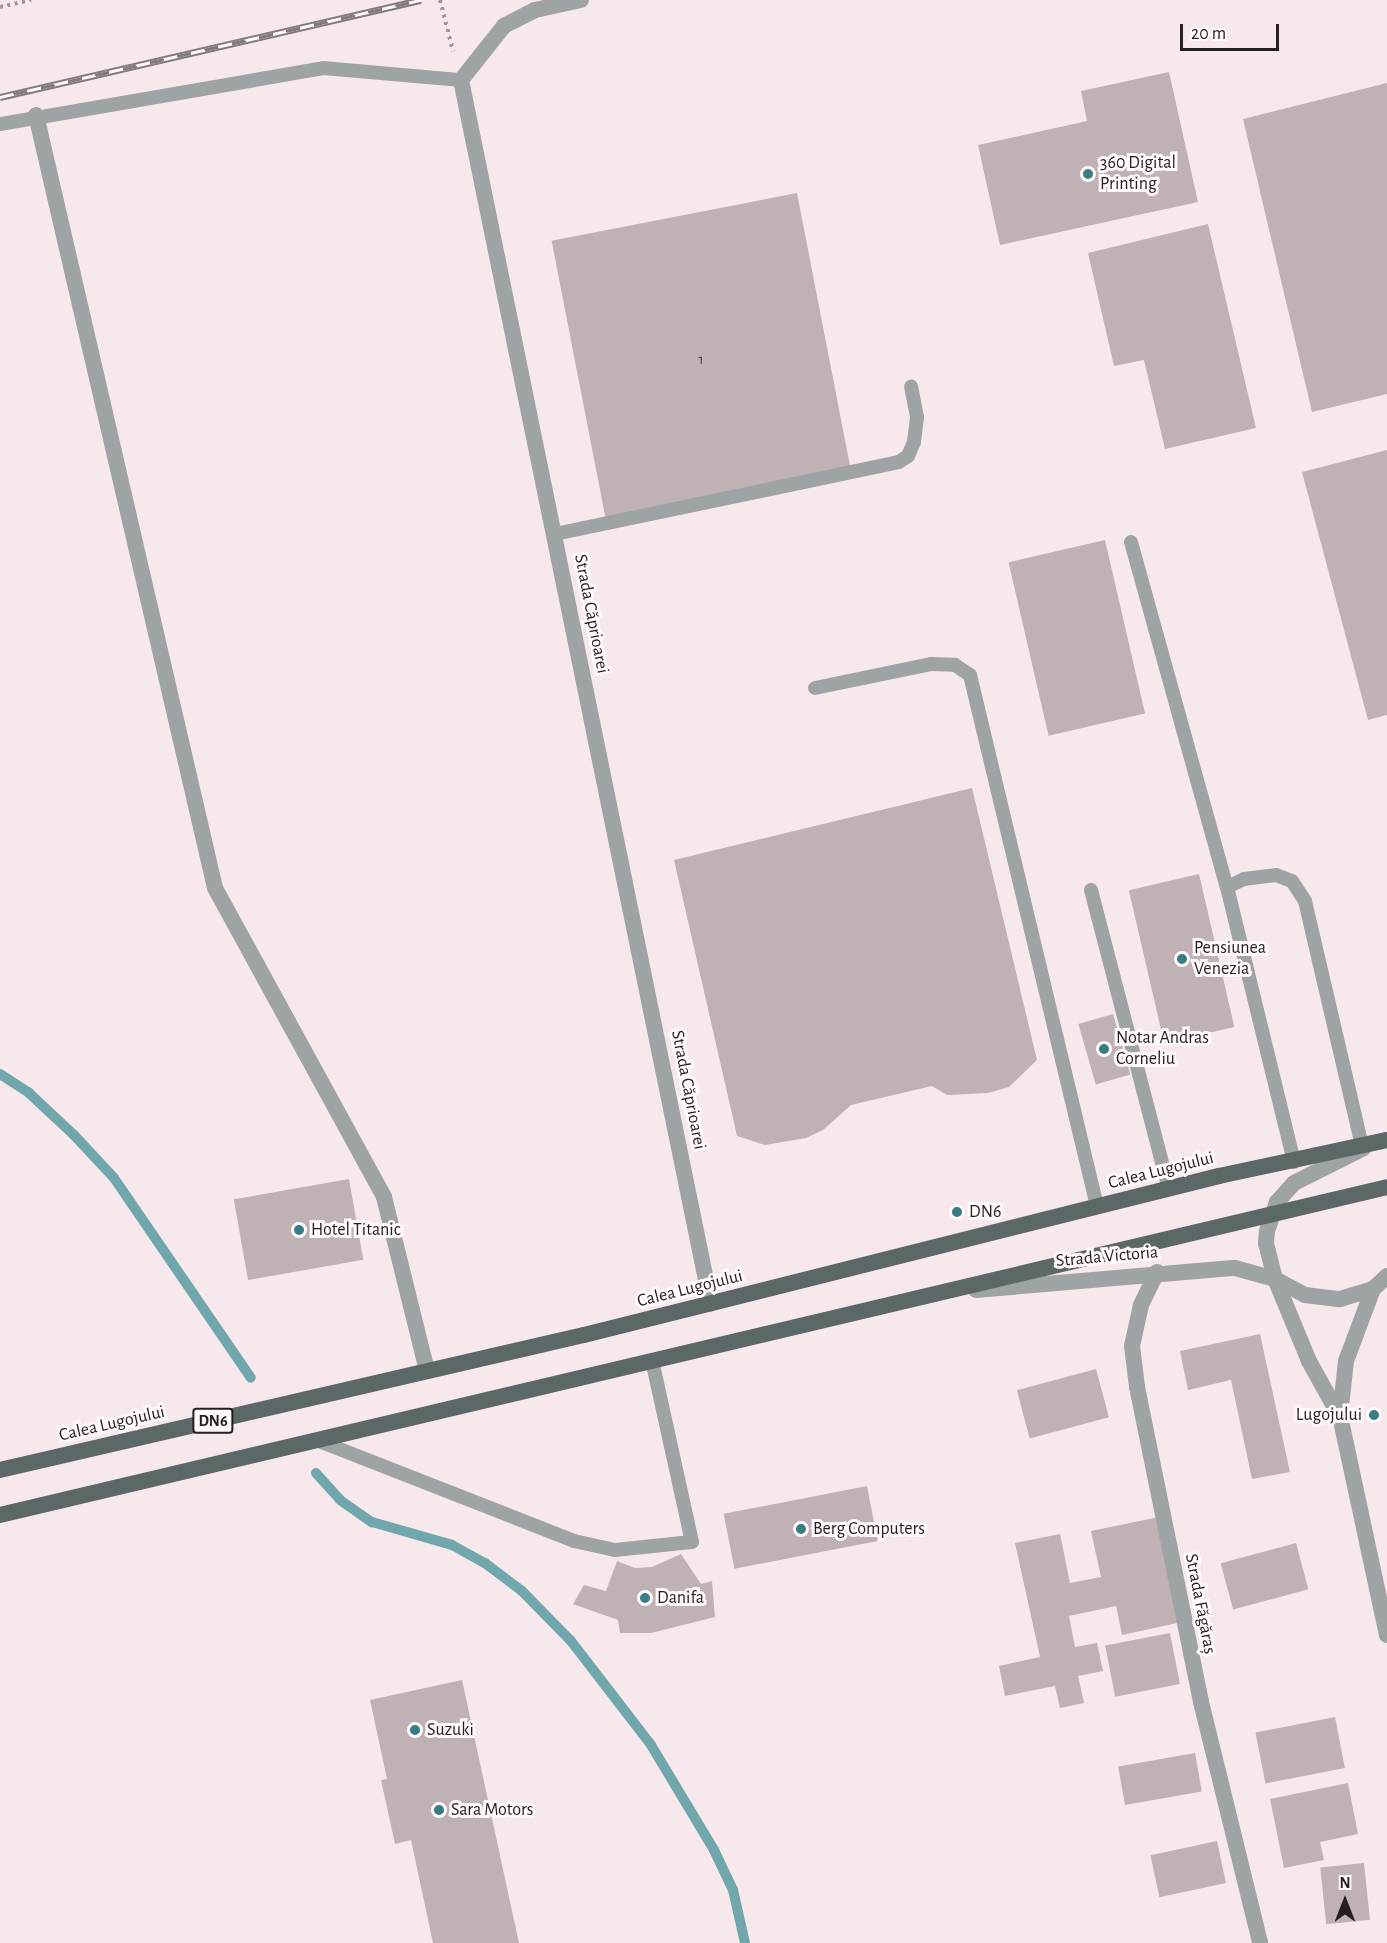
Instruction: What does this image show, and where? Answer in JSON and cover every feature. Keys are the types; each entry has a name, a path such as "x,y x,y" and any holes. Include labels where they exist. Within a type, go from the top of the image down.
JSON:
{"main road":[{"name":"Calea Lugojului","path":"0,1470 711,1304 1097,1206 1375,1143"},
{"name":"DN6","path":"0,1515 653,1364 1387,1187"}],"street":[{"path":"461,80 504,26 535,10 580,0"},
{"name":"Strada Căprioarei","path":"461,80 711,1304"},
{"path":"36,115 215,888 384,1197 426,1371"},
{"name":"Strada Victoria","path":"1375,1143 1298,1180 1281,1196 1271,1215 1266,1244 1275,1279 1309,1361 1340,1416 1387,1633"},
{"name":"Strada Victoria","path":"942,1294 1156,1272 1235,1268 1275,1279 1318,1299 1345,1299 1383,1281"},
{"name":"Strada Făgăraș","path":"1156,1272 1141,1305 1132,1346 1137,1387 1201,1702 1260,1943"},
{"name":"Strada Victoria","path":"1340,1416 1346,1361 1383,1281"}],"lane":[{"path":"0,124 36,115 323,68 461,80"},
{"path":"555,534 899,462 908,456 914,442 917,417 911,387"},
{"path":"1131,542 1227,887 1294,1162"},
{"path":"815,688 931,664 955,665 970,675 1097,1206"},
{"path":"1227,887 1244,879 1276,875 1292,881 1305,901 1375,1143"},
{"path":"1091,890 1169,1189"},
{"path":"319,1441 574,1541 615,1550 692,1542 653,1364"}],"path":[{"path":"0,7 31,0"},
{"path":"440,0 461,80"}],"building":[{"name":"360 Digital Printing","path":"1169,72 1198,202 1000,245 978,145 1087,121 1081,91"},
{"path":"1387,83 1387,394 1312,412 1243,119"},
{"path":"797,193 852,476 607,523 552,241"},
{"path":"1208,224 1256,428 1165,449 1144,360 1114,366 1088,253"},
{"path":"1387,450 1387,715 1368,720 1302,472"},
{"path":"1105,540 1145,713 1049,736 1009,562"},
{"path":"972,788 1037,1060 1009,1087 988,1093 947,1095 932,1086 851,1105 823,1130 806,1138 765,1145 737,1136 674,860"},
{"name":"Pensiunea Venezia","path":"1199,874 1234,1027 1164,1043 1129,890"},
{"name":"Notar Andras Corneliu","path":"1113,1014 1130,1075 1096,1084 1078,1024"},
{"name":"Hotel Titanic","path":"349,1179 363,1260 248,1280 234,1199"},
{"path":"1260,1334 1290,1472 1252,1479 1231,1380 1188,1390 1180,1351"},
{"path":"1096,1369 1109,1417 1030,1439 1017,1390"},
{"name":"Berg Computers","path":"867,1486 878,1541 734,1569 724,1514"},
{"path":"1159,1517 1182,1622 1122,1635 1116,1606 1069,1616 1075,1647 1097,1643 1103,1671 1078,1676 1084,1703 1060,1708 1055,1686 1005,1696 999,1666 1040,1657 1015,1543 1060,1534 1070,1583 1101,1577 1091,1531"},
{"path":"1296,1543 1308,1589 1233,1610 1221,1563"},
{"name":"Danifa","path":"681,1554 701,1584 712,1581 715,1617 651,1633 620,1633 618,1620 573,1604 584,1585 606,1591 617,1561 635,1568 652,1567"},
{"path":"1170,1633 1180,1684 1115,1697 1105,1646"},
{"name":"Sara Motors","path":"462,1680 519,1943 433,1943 411,1840 395,1844 381,1780 387,1779 370,1700"},
{"path":"1335,1717 1345,1768 1265,1784 1255,1732"},
{"path":"1195,1753 1202,1791 1125,1805 1118,1767"},
{"path":"1348,1783 1358,1834 1320,1842 1324,1860 1284,1868 1270,1799"},
{"path":"1217,1841 1226,1883 1159,1897 1150,1855"},
{"path":"1364,1863 1370,1920 1326,1924 1320,1868"}],"waterway":[{"path":"0,1074 29,1093 74,1135 114,1178 251,1378"},
{"path":"316,1473 340,1500 372,1522 452,1545 485,1563 522,1591 571,1641 651,1745 714,1850 733,1890 745,1943"}],"railway":[{"path":"0,97 421,0"}],"place":[{"name":"360 Digital Printing","path":"1088,174"},
{"name":"Pensiunea Venezia","path":"1182,959"},
{"name":"Notar Andras Corneliu","path":"1104,1049"},
{"name":"DN6","path":"957,1212"},
{"name":"Hotel Titanic","path":"299,1230"},
{"name":"Lugojului","path":"1374,1415"},
{"name":"Berg Computers","path":"801,1529"},
{"name":"Danifa","path":"645,1598"},
{"name":"Suzuki","path":"415,1730"},
{"name":"Sara Motors","path":"439,1810"}]}
